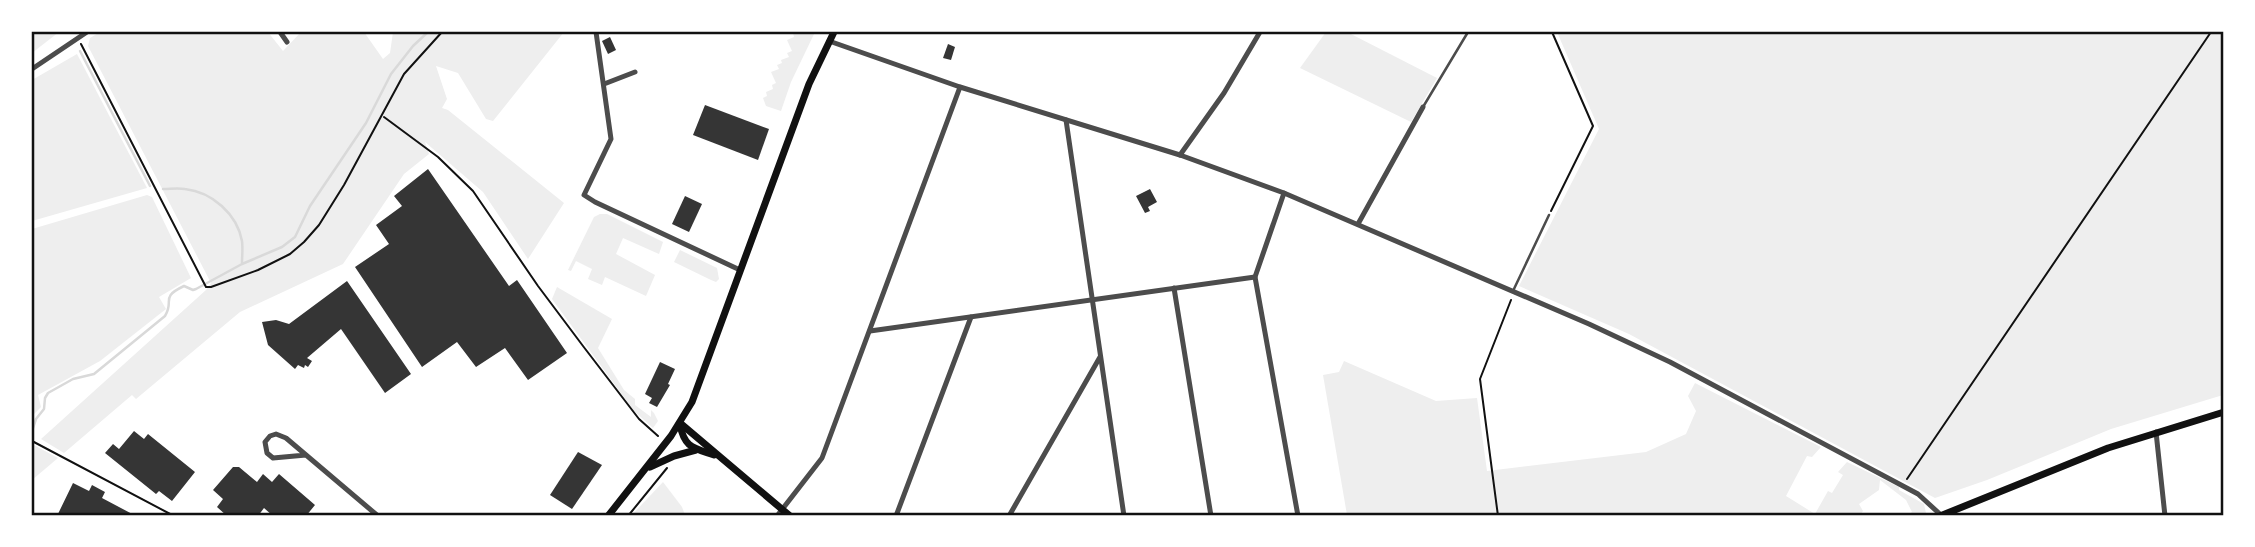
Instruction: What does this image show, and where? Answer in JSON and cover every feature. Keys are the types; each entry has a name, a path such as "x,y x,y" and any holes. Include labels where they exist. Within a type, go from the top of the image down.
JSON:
{"main road":[{"path":"608,516 666,443 692,402 809,84 834,32"},
{"path":"1941,515 2053,469 2156,432 2224,412"},
{"path":"680,423 683,439 696,450 721,458"},
{"path":"680,423 780,512 790,516"},
{"path":"646,469 696,450"}],"street":[{"path":"32,69 87,32"},
{"path":"280,32 287,42"},
{"path":"596,32 611,139 584,195 740,270"},
{"path":"1180,155 1224,93 1260,32"},
{"path":"829,41 960,86 1180,155 1284,193 1358,224 1670,362 1902,485 1924,498 1941,515"},
{"path":"604,84 635,72"},
{"path":"780,512 822,458 960,86"},
{"path":"1358,224 1423,107"},
{"path":"1066,120 1124,516"},
{"path":"1284,193 1255,277 1298,516"},
{"path":"870,331 1255,277"},
{"path":"1174,288 1211,516"},
{"path":"895,516 971,317"},
{"path":"1009,516 1101,356"},
{"path":"2156,432 2165,516"},
{"path":"306,455 273,458 267,453 265,442 270,436 279,434 306,455 378,516"}],"lane":[{"path":"1423,107 1468,32"},
{"path":"1514,292 1549,215"}],"path":[{"path":"77,38 206,287 211,287 258,270 298,248 311,235 330,208 404,74 442,32"},
{"path":"1549,215 1593,127 1552,32"},
{"path":"1902,485 2211,32"},
{"path":"383,116 438,157 468,185 497,223 538,286 636,415 666,443"},
{"path":"1498,516 1480,379 1514,292"},
{"path":"32,441 174,516"},
{"path":"628,516 679,457"}],"shaded area":[{"path":"32,32 59,32 32,53"},
{"path":"100,32 268,32 283,51 301,32 364,32 383,59 390,53 393,32 564,32 493,121 486,119 458,73 436,66 447,99 442,108 448,110 564,203 528,259 483,192 425,142 429,154 404,174 343,264 240,312 136,399 132,395 64,453 41,439 211,283 88,46 90,38"},
{"path":"815,32 791,82 781,111 766,106 763,98 776,83 771,72 779,69 777,65 789,57 787,53 792,51 787,40 794,37 793,33"},
{"path":"1326,32 1347,32 1437,78 1411,122 1300,68"},
{"path":"1557,32 2223,32 2223,395 2111,429 1987,480 1935,498 1629,334 1519,286 1599,129"},
{"path":"77,54 147,188 32,221 32,80"},
{"path":"147,195 152,197 191,278 159,297 166,309 100,361 38,395 41,407 32,416 32,229"},
{"path":"607,214 663,242 659,254 623,238 616,254 655,275 646,296 605,277 602,285 588,279 592,269 576,261 571,271 568,270 594,217"},
{"path":"680,250 717,268 719,279 716,282 674,262"},
{"path":"557,287 612,319 598,348 624,390 635,399 635,405 651,417 651,410 654,413 658,421 653,428 634,411 552,299"},
{"path":"1344,361 1436,401 1477,398 1487,471 1646,452 1686,434 1696,411 1688,396 1695,383 1821,447 1812,457 1807,456 1786,496 1815,514 1828,491 1832,493 1843,475 1838,472 1847,462 1899,487 1899,490 1924,504 1926,513 1908,515 1912,512 1906,500 1880,480 1879,490 1859,504 1863,511 1860,515 1347,515 1323,375 1339,372"},
{"path":"32,444 58,458 32,480"},
{"path":"663,482 685,515 632,515"}],"building":[{"path":"610,37 616,50 608,54 602,41"},
{"path":"948,44 955,47 951,60 943,58"},
{"path":"705,105 769,129 758,160 693,135"},
{"path":"428,169 509,286 517,280 567,353 528,380 505,348 476,367 457,342 422,367 355,267 389,244 376,225 402,206 394,196"},
{"path":"1150,189 1157,202 1148,207 1150,211 1145,213 1136,196"},
{"path":"685,196 702,204 689,232 672,224"},
{"path":"347,281 411,374 385,393 341,329 307,358 312,361 304,368 298,365 295,369 268,345 262,322 276,320 289,324"},
{"path":"660,362 675,369 668,384 670,385 657,407 649,403 652,398 645,394"},
{"path":"134,431 144,439 148,434 195,472 172,501 159,491 156,494 105,453 113,444 119,449"},
{"path":"578,452 602,465 572,509 550,495"},
{"path":"233,467 239,467 257,482 263,474 272,482 279,474 315,505 306,516 273,516 264,508 258,516 227,516 217,507 223,499 213,490"},
{"path":"73,483 89,491 92,485 105,492 102,498 136,516 57,516"}],"waterway":[{"path":"32,431 36,419 44,409 48,393 73,379 94,374 165,316 170,297 176,290 184,286 196,289 242,264 282,247 295,237 310,206 366,123 391,74 428,32"},
{"path":"80,51 150,186"},
{"path":"163,189 195,191 222,206 239,231 242,263"}]}
